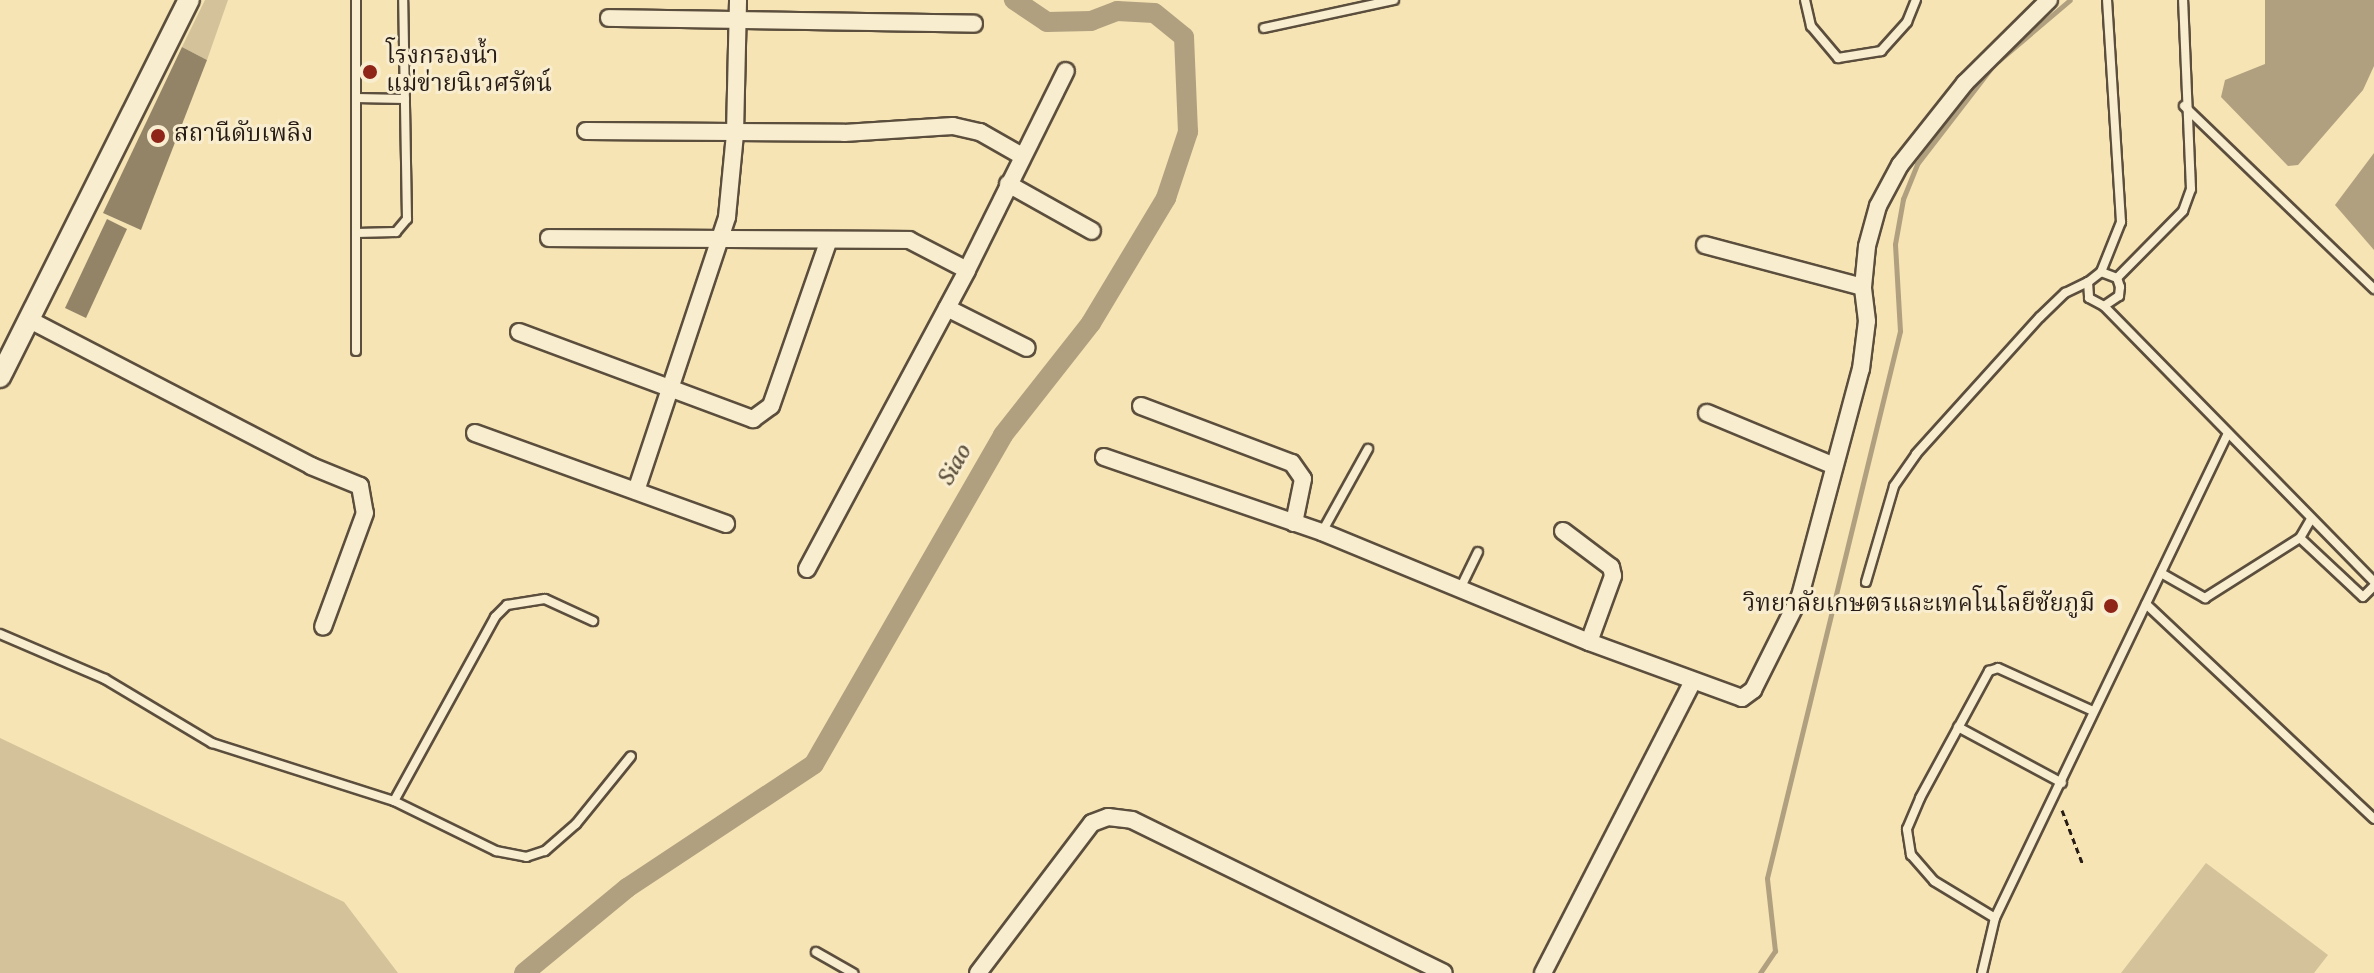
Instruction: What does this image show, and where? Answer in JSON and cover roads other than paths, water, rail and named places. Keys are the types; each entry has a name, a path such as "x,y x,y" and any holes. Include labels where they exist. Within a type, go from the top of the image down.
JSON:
{"street":[{"path":"0,377 189,0"},
{"path":"636,491 720,240 735,134 738,0"},
{"path":"1104,457 1322,532 1692,683 1742,698 1753,690 1800,596 1832,465 1861,369 1867,321 1863,287 1878,206 1900,165 1965,83 2049,0"},
{"path":"609,18 739,23 974,24"},
{"path":"807,569 967,270 1066,71"},
{"path":"586,131 735,134 953,126 980,132 1022,156"},
{"path":"1008,184 1092,231"},
{"path":"549,238 917,241 967,270"},
{"path":"519,332 737,415 762,416 771,406 828,242"},
{"path":"1705,245 1863,287"},
{"path":"947,308 1027,348"},
{"path":"28,319 311,466 360,486 365,513 323,627"},
{"path":"1141,406 1297,467 1303,479 1294,523"},
{"path":"1707,413 1832,465"},
{"path":"475,433 726,524"},
{"path":"1563,531 1611,567 1613,576 1589,642"},
{"path":"1543,973 1692,683"},
{"path":"978,973 1092,823 1108,817 1132,820 1329,921 1444,973"}],"lane":[{"path":"356,0 356,351"},
{"path":"356,233 396,232 407,219 403,0"},
{"path":"1264,28 1394,0"},
{"path":"1805,0 1811,26 1838,58 1881,51 1907,22 1916,0"},
{"path":"1866,582 1894,486 1916,454 2040,317 2065,293 2101,272 2121,222 2107,0"},
{"path":"2117,278 2183,211 2191,189 2184,106 2183,0"},
{"path":"356,98 405,99"},
{"path":"2184,106 2374,289"},
{"path":"2101,272 2117,278"},
{"path":"2104,306 2119,296 2117,278"},
{"path":"2088,282 2089,298 2104,306 2374,584 2363,597 2300,538"},
{"path":"1982,973 1995,918 2057,795 2093,711 2227,435"},
{"path":"1322,532 1368,449"},
{"path":"2161,573 2205,598 2300,538 2311,519"},
{"path":"1460,589 1478,552"},
{"path":"394,801 495,617 507,605 545,599 593,621"},
{"path":"2146,604 2374,819"},
{"path":"0,634 115,684 212,743 394,801 496,851 526,857 545,851 576,824 631,756"},
{"path":"1995,918 1934,881 1911,855 1907,829 1989,671 1998,668 2093,711"},
{"path":"1958,727 2062,783"},
{"path":"816,952 853,973"}],"waterway":[{"name":"Siao","path":"524,973 627,888 814,764 1003,435 1091,323 1166,198 1188,132 1184,37 1154,13 1117,11 1091,21 1047,22 1014,0"},
{"path":"1998,61 2070,0"},
{"path":"1760,973 1775,951 1767,878 1900,331 1895,244 1903,199 1917,164 1991,68"}],"place":[{"name":"โรงกรองน้ำ แม่ข่ายนิเวศรัตน์","path":"370,72"},
{"name":"สถานีดับเพลิง","path":"158,136"},
{"name":"วิทยาลัยเกษตรและเทคโนโลยีชัยภูมิ","path":"2111,606"}]}
